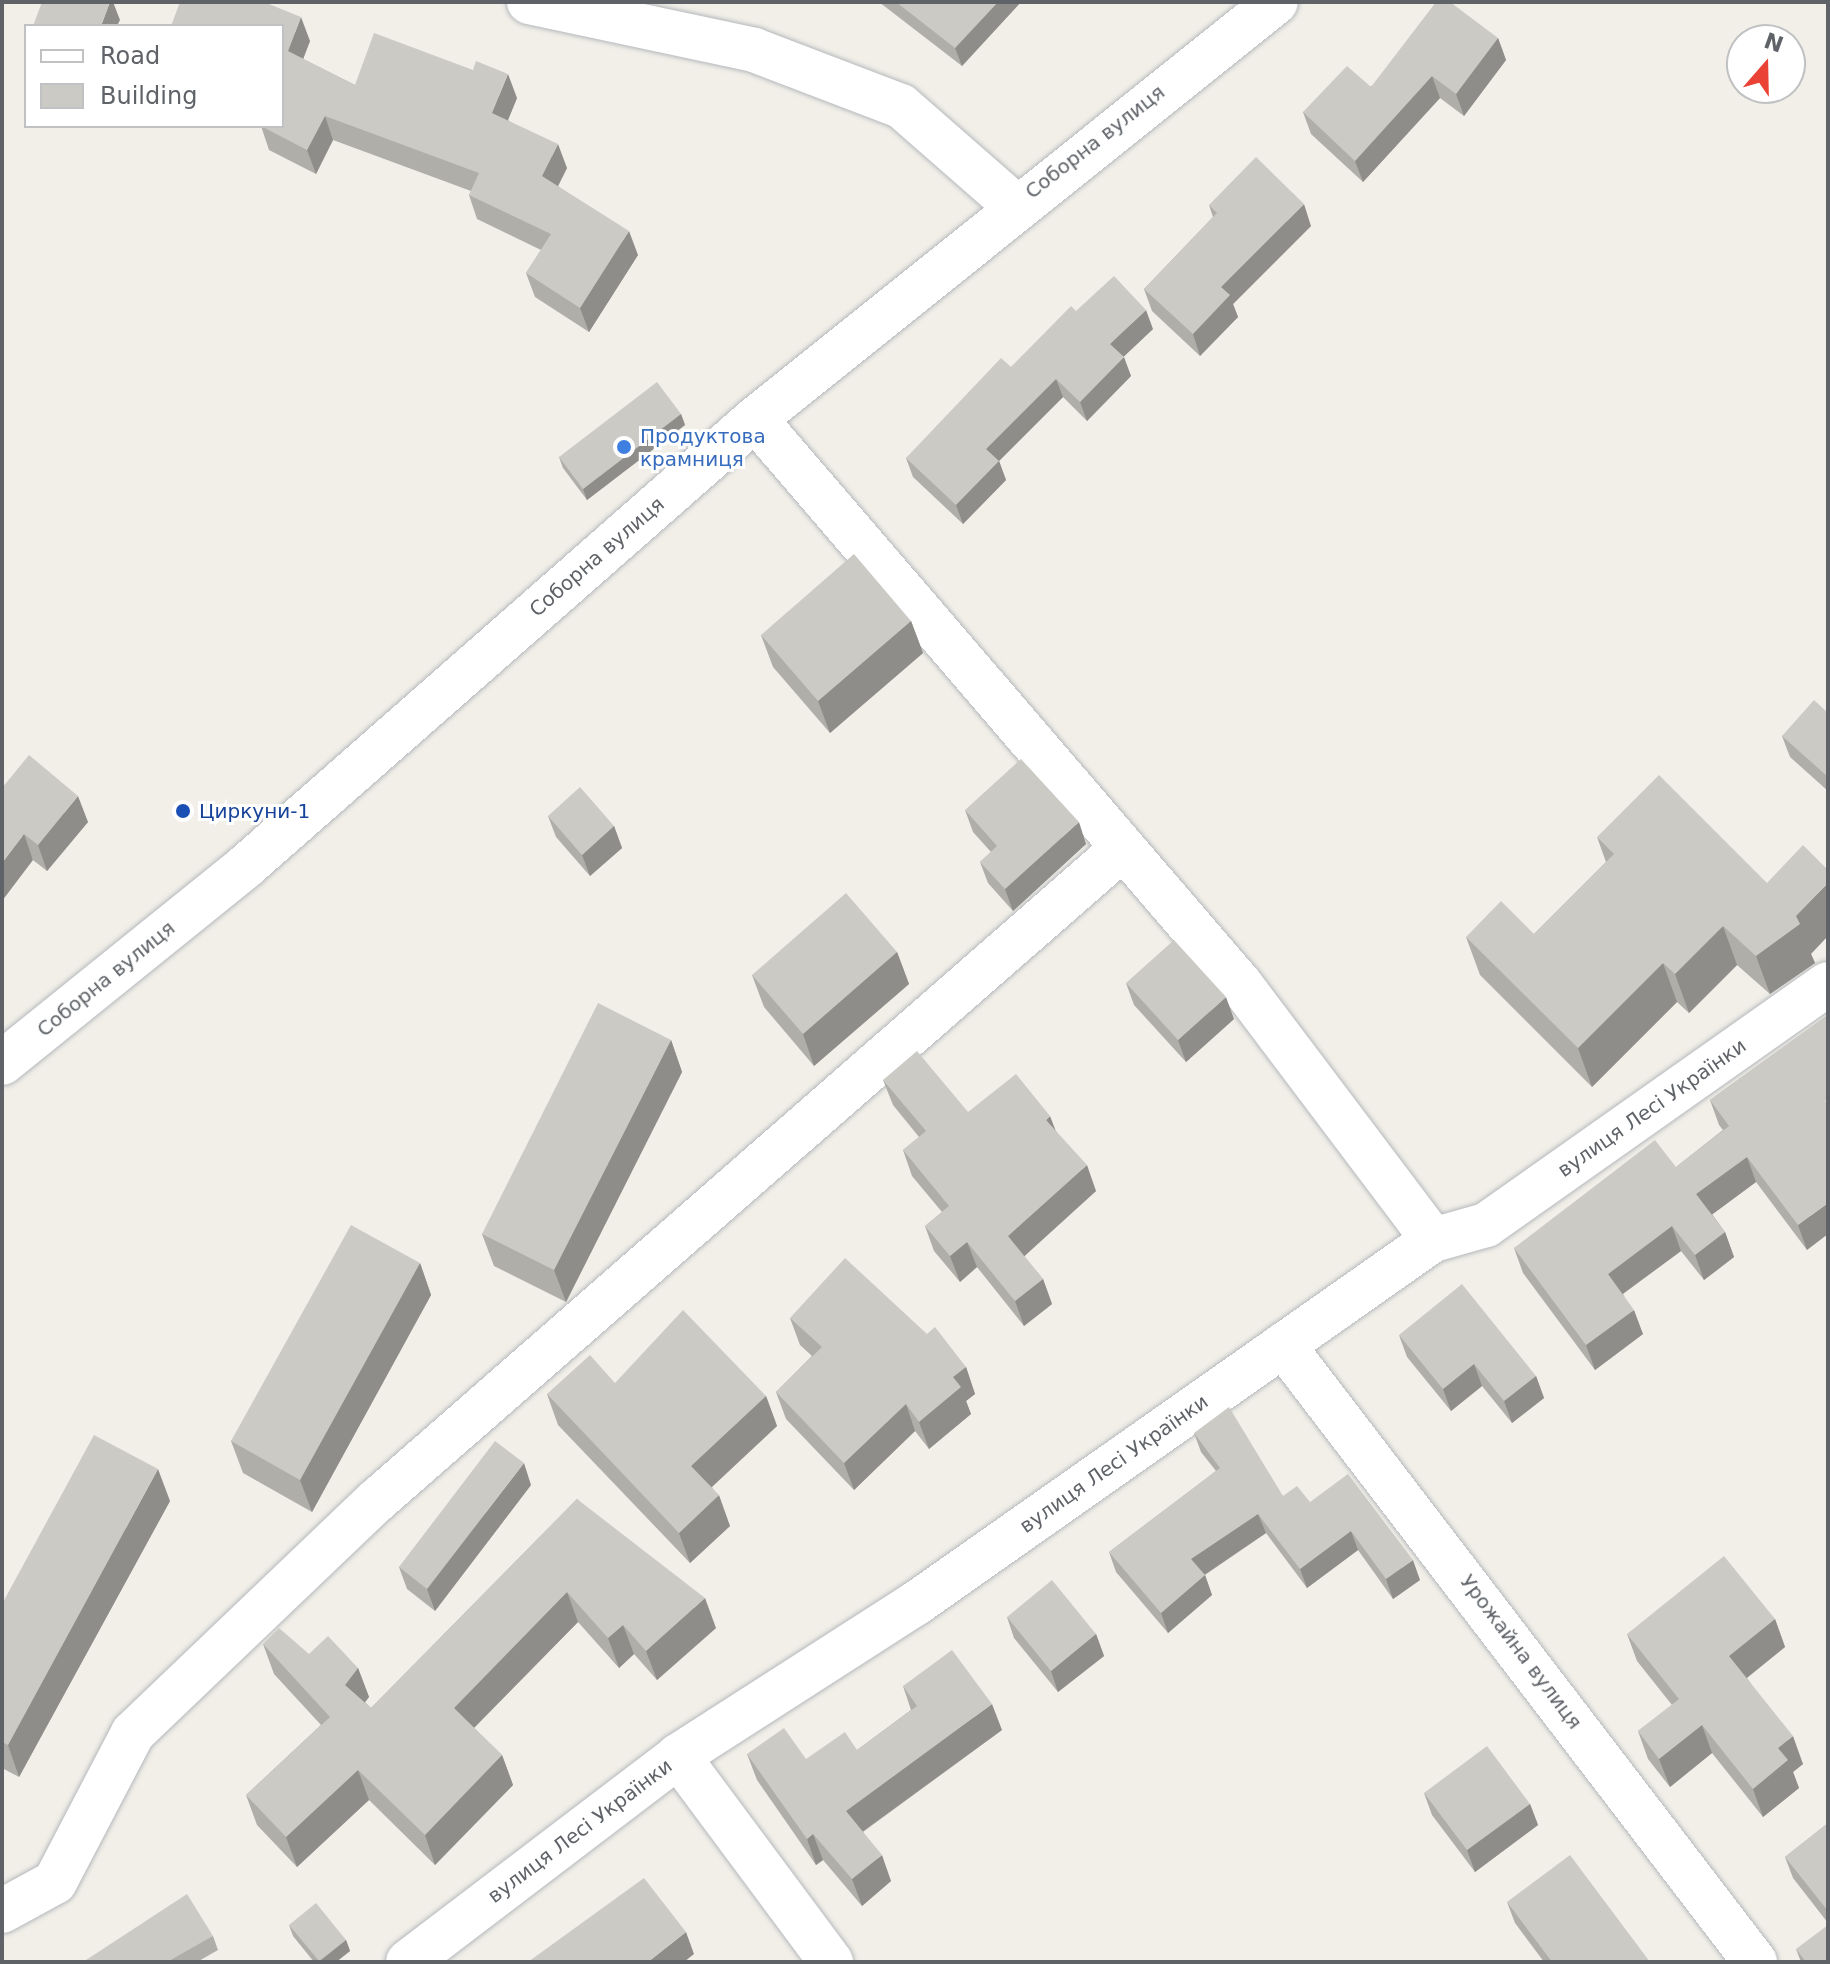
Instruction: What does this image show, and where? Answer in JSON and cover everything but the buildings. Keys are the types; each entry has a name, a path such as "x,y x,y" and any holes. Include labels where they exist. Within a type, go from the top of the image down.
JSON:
{"street":[{"path":"529,2 754,50 901,106 1014,205"},
{"name":"Соборна вулиця","path":"2,1063 246,866 755,419 1014,205 1276,2"},
{"path":"755,419 1121,850 1241,985 1433,1240"},
{"path":"2,1911 55,1882 133,1733 376,1501 1121,850"},
{"name":"вулиця Лесі Українки","path":"408,1962 678,1756 915,1604 1433,1240 1486,1225 1828,984"},
{"name":"Урожайна вулиця","path":"1283,1345 1755,1962"},
{"path":"678,1756 831,1962"}],"place":[{"name":"Продуктова крамниця","path":"624,447"},
{"name":"Циркуни-1","path":"183,811"}]}
